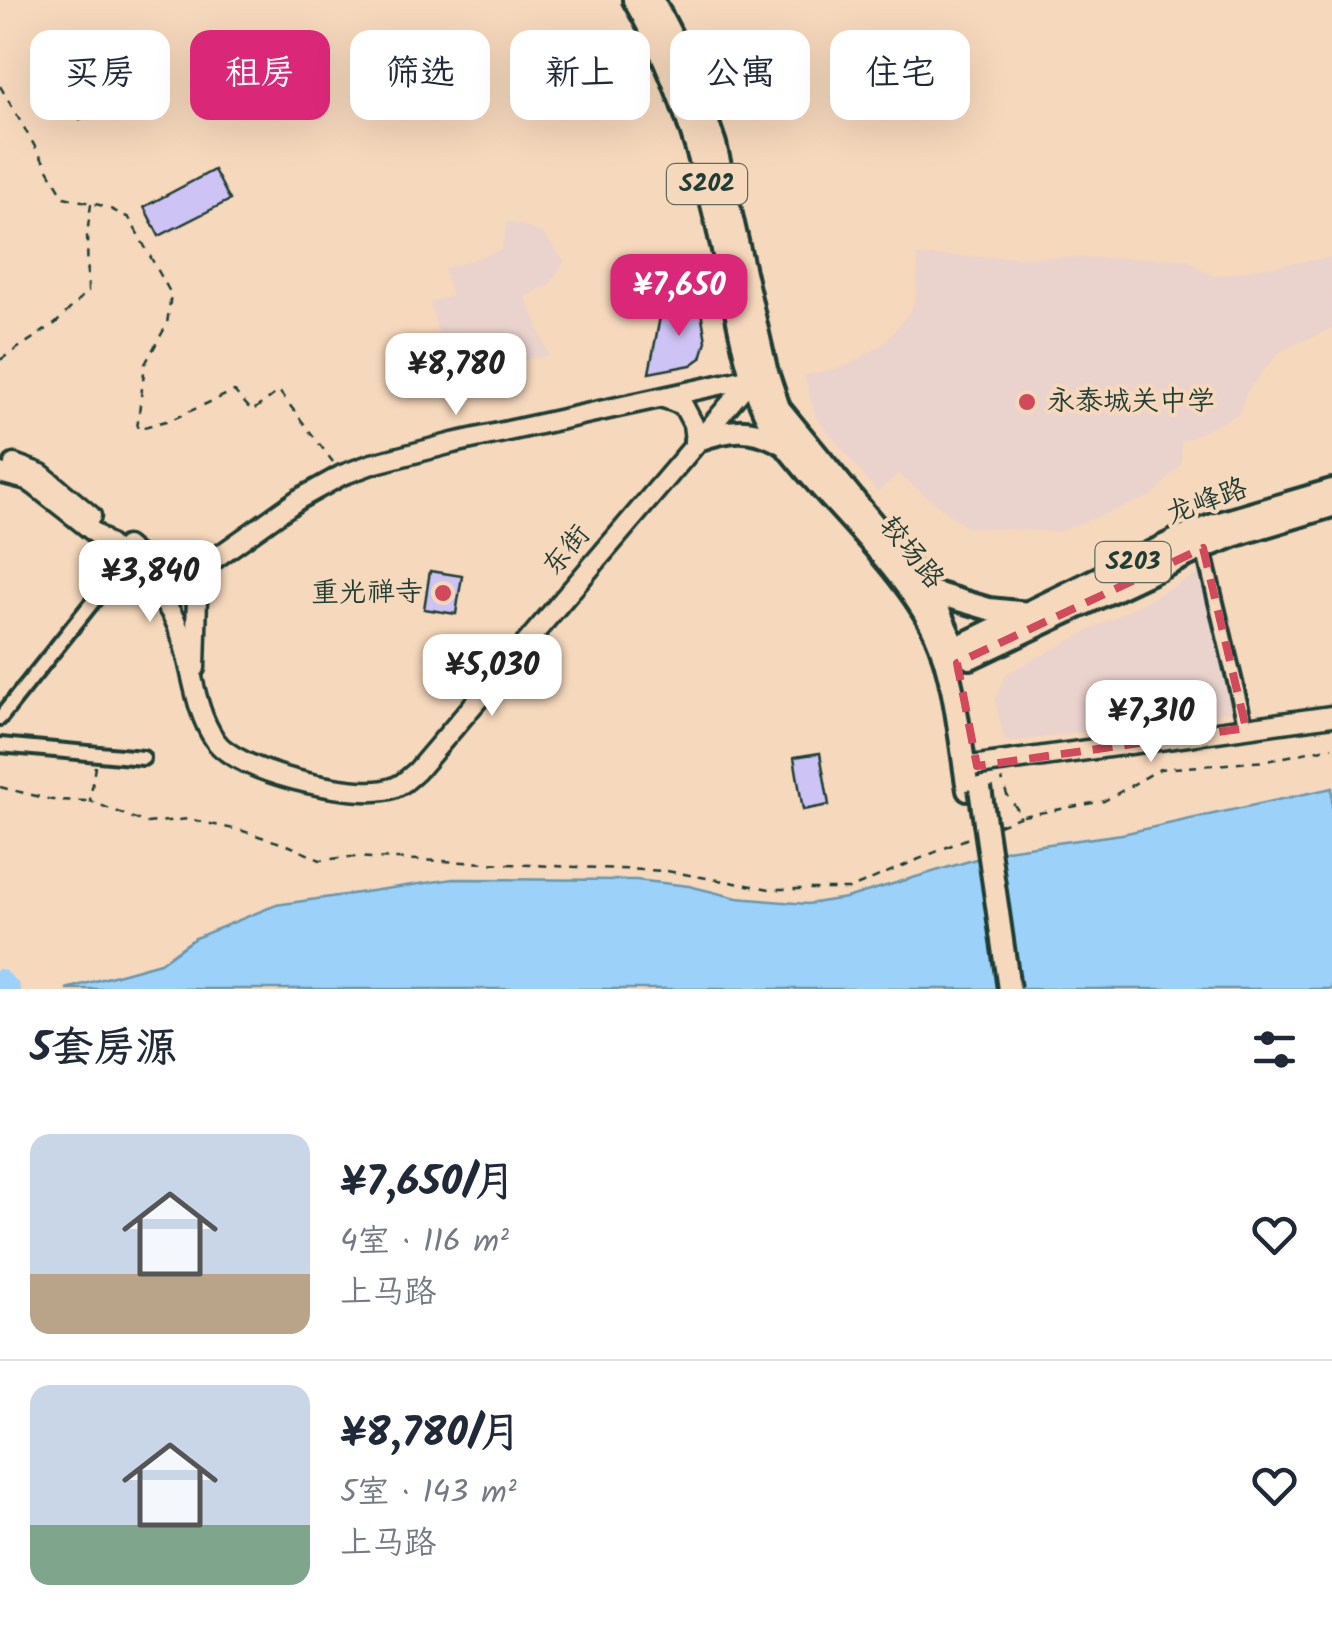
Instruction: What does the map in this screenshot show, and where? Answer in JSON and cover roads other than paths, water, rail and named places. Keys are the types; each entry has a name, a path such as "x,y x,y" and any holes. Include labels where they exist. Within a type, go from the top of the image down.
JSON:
{"main road":[{"name":"S202","path":"634,0 671,70 688,116 760,376"},
{"name":"S202","path":"653,0 691,74 715,144 760,376"},
{"name":"较场路","path":"760,376 764,413 785,445 917,602 950,659"},
{"name":"较场路","path":"760,376 790,425 928,591 948,630 950,659 979,765 974,789"},
{"path":"695,441 743,429 770,436 785,445"},
{"name":"龙峰路","path":"950,659 1030,613 1196,532 1332,490"},
{"name":"龙峰路","path":"950,659 1203,548 1332,506"},
{"path":"928,591 990,609 1030,613"},
{"name":"S202","path":"974,789 996,989"},
{"name":"S202","path":"974,789 1009,989"}],"street":[{"path":"0,461 40,474 155,568 177,572 206,565 299,499 342,475 453,443 760,376"},
{"name":"东街","path":"194,678 209,731 228,754 273,772 363,792 403,784 695,441 760,376"},
{"path":"663,398 683,406 695,441"},
{"path":"0,473 26,480 126,560 167,606 194,678"},
{"path":"1203,548 1246,728"},
{"path":"0,718 126,560"},
{"path":"194,678 198,597 206,565"},
{"path":"979,765 1332,716"},
{"path":"0,745 142,758"}],"water":[{"path":"1332,788 1332,989 66,989 160,963 195,938 276,905 453,879 636,880 689,886 737,898 807,904 846,898 1006,850 1122,834"}],"waterway":[{"path":"0,979 10,989"}],"place":[{"name":"永泰城关中学","path":"1027,402"},
{"name":"重光禅寺","path":"443,593"}]}
